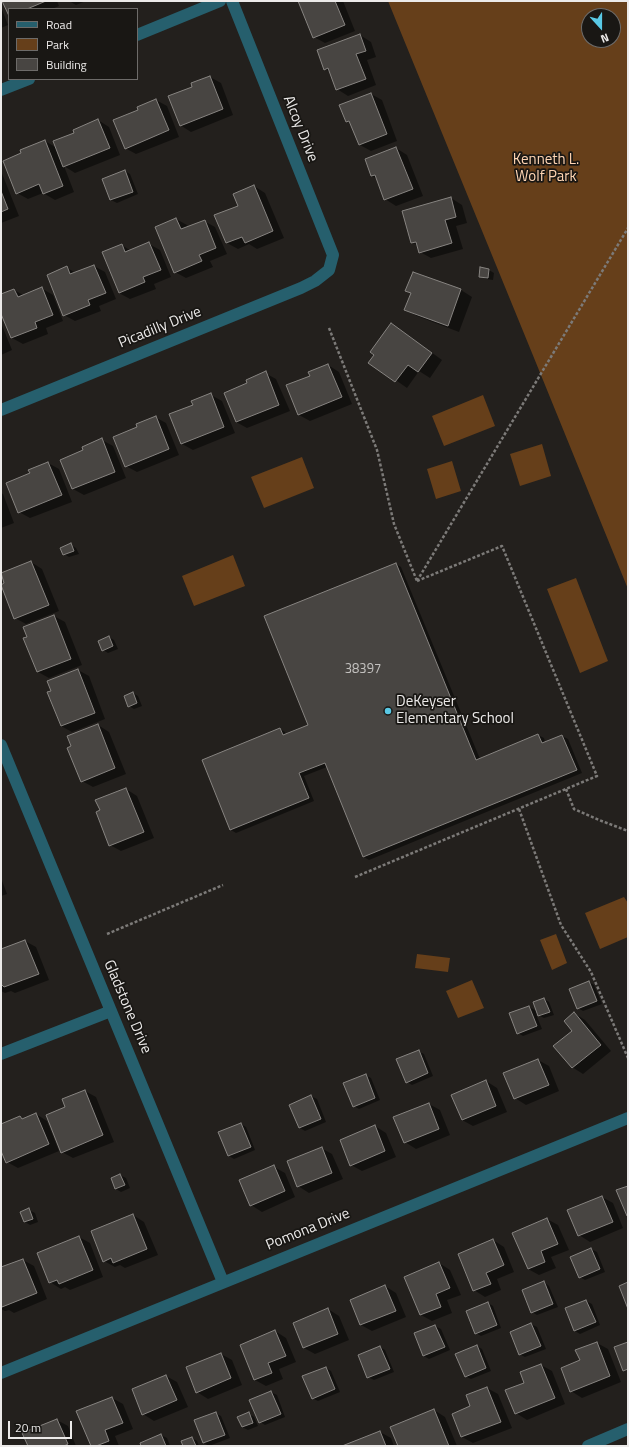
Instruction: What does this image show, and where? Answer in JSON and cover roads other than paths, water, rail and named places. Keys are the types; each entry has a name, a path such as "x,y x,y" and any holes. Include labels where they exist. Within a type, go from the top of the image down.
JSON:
{"street":[{"path":"138,35 220,1"},
{"name":"Alcoy Drive","path":"232,1 333,255 328,270"},
{"path":"1,90 26,80"},
{"name":"Picadilly Drive","path":"1,410 301,288 314,281 328,270"},
{"name":"Gladstone Drive","path":"1,745 223,1282"},
{"path":"1,1054 111,1011"},
{"name":"Pomona Drive","path":"1,1373 628,1118"},
{"path":"588,1446 628,1429"}],"place":[{"name":"DeKeyser Elementary School","path":"388,711"}],"park label":[{"name":"Kenneth L. Wolf Park","path":"546,168"}]}
